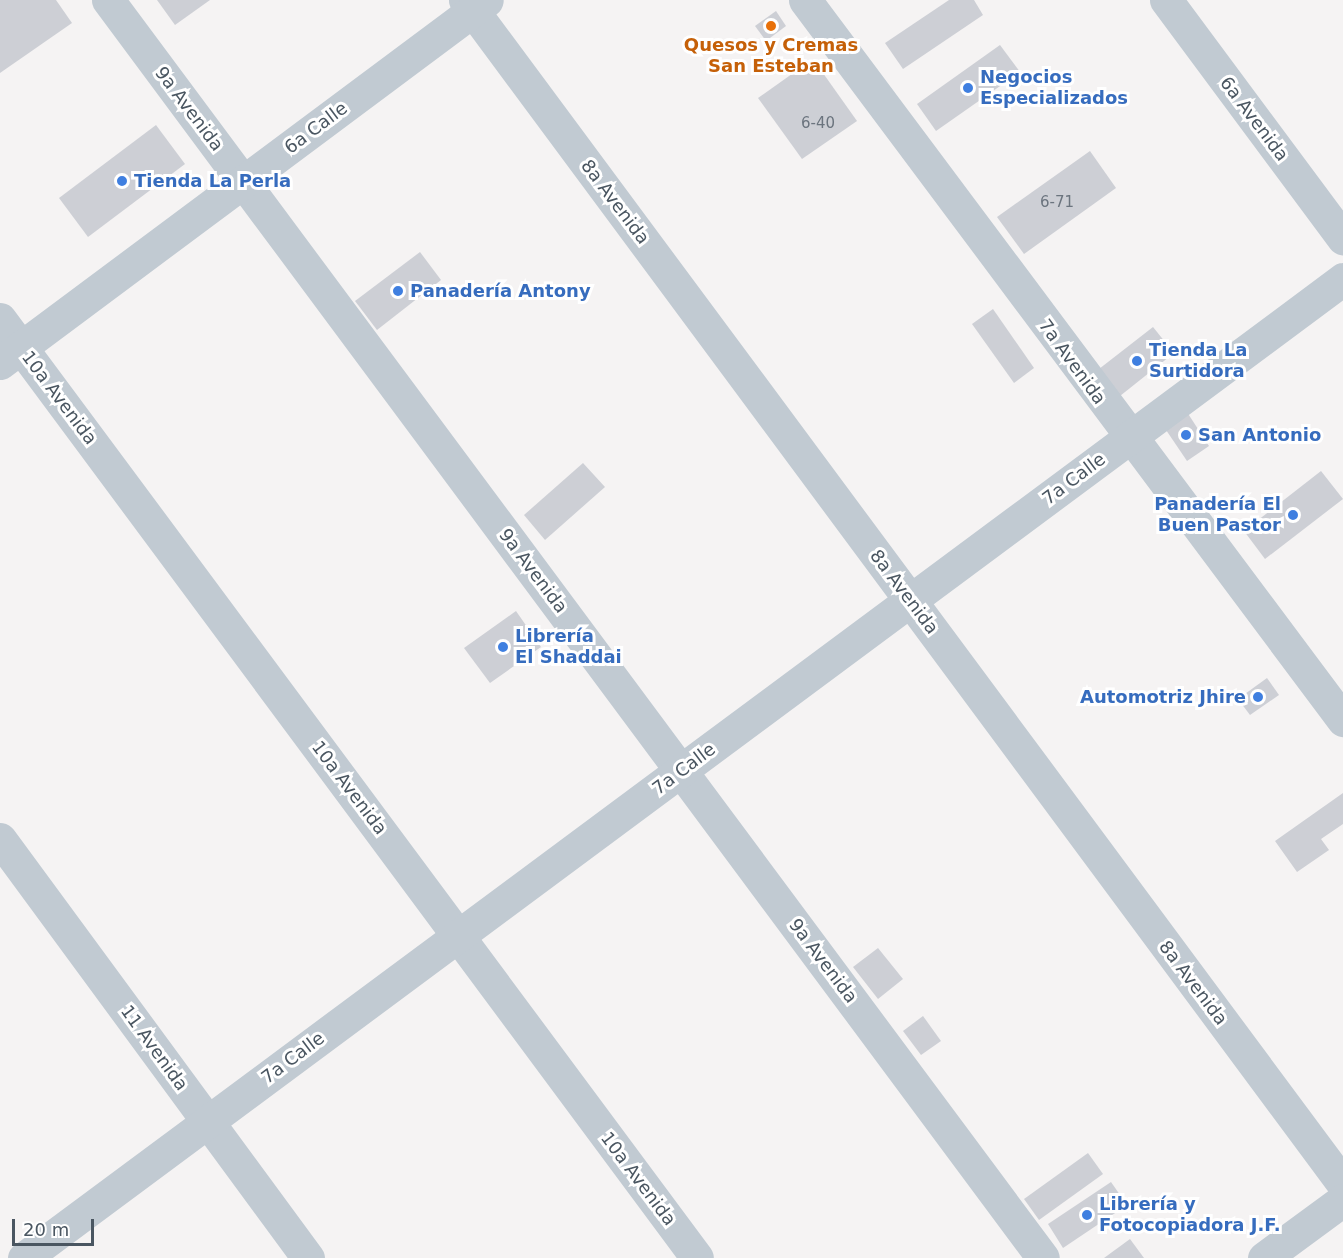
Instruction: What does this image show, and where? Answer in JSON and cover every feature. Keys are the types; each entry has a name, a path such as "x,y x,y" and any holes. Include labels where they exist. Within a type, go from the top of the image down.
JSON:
{"street":[{"name":"9a Avenida","path":"108,0 1043,1258"},
{"name":"7a Avenida","path":"805,0 1129,438 1343,720"},
{"name":"6a Avenida","path":"1166,0 1343,238"},
{"name":"6a Calle","path":"11,355 243,182 475,3"},
{"name":"8a Avenida","path":"475,3 910,601 1343,1184"},
{"name":"7a Calle","path":"24,1258 1343,279"},
{"name":"10a Avenida","path":"0,319 11,355 458,936 697,1258"},
{"name":"11 Avenida","path":"0,838 308,1258"},
{"path":"1264,1258 1343,1200"}],"building":[{"path":"0,0 56,0 72,23 0,73"},
{"path":"157,0 210,0 175,25"},
{"path":"949,0 974,0 983,15 903,69 885,43"},
{"name":"Quesos y Cremas San Esteban","path":"776,11 786,26 766,41 755,26"},
{"name":"Negocios Especializados","path":"1000,45 1020,72 936,131 917,104"},
{"path":"813,59 857,121 802,159 758,98"},
{"name":"Tienda La Perla","path":"156,125 185,164 88,237 59,198"},
{"path":"1090,151 1116,188 1024,254 997,217"},
{"name":"Panadería Antony","path":"420,252 441,280 377,330 355,301"},
{"path":"993,309 1034,368 1014,383 972,324"},
{"name":"Tienda La Surtidora","path":"1153,327 1174,353 1120,396 1099,369"},
{"name":"San Antonio","path":"1185,409 1209,446 1187,461 1162,424"},
{"path":"583,463 605,487 545,540 524,515"},
{"name":"Panadería El Buen Pastor","path":"1321,471 1343,499 1265,559 1244,531"},
{"name":"Librería El Shaddai","path":"516,611 541,647 490,683 464,648"},
{"name":"Automotriz Jhire","path":"1267,678 1279,695 1250,715 1238,699"},
{"path":"1343,793 1343,824 1321,839 1329,850 1297,872 1275,841"},
{"path":"878,948 903,979 878,999 853,967"},
{"path":"923,1016 941,1041 921,1055 903,1031"},
{"path":"1088,1153 1103,1174 1039,1220 1024,1199"},
{"name":"Librería y Fotocopiadora J.F.","path":"1111,1182 1127,1205 1063,1248 1048,1224"},
{"path":"1130,1239 1144,1258 1104,1258"}],"place":[{"name":"Quesos y Cremas San Esteban","path":"771,26"},
{"name":"Negocios Especializados","path":"968,88"},
{"name":"Tienda La Perla","path":"122,181"},
{"name":"Panadería Antony","path":"398,291"},
{"name":"Tienda La Surtidora","path":"1137,361"},
{"name":"San Antonio","path":"1186,435"},
{"name":"Panadería El Buen Pastor","path":"1293,515"},
{"name":"Librería El Shaddai","path":"503,647"},
{"name":"Automotriz Jhire","path":"1258,697"},
{"name":"Librería y Fotocopiadora J.F.","path":"1087,1215"}]}
